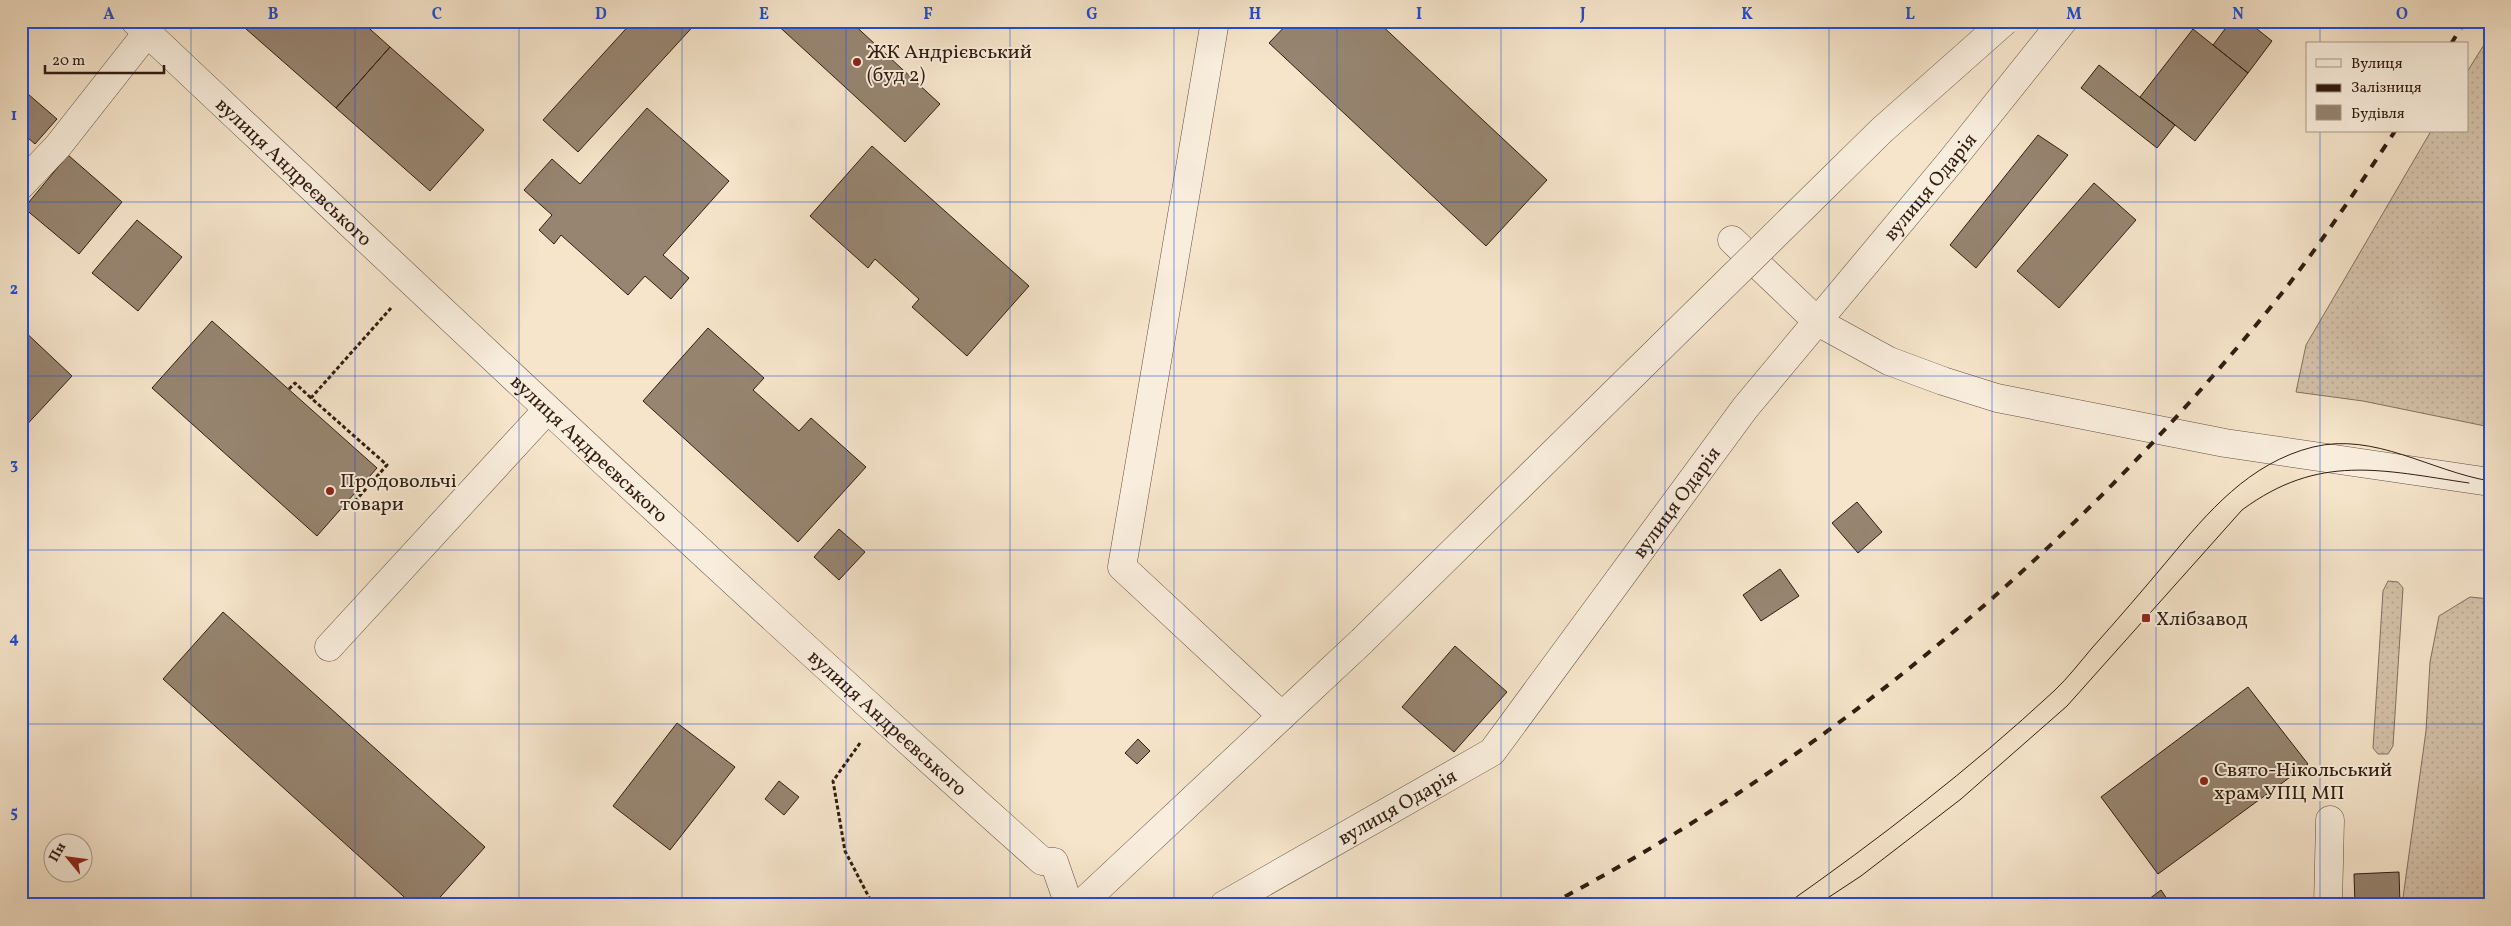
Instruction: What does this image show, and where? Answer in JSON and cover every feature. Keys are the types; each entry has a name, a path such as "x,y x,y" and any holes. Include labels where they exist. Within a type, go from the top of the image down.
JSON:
{"street":[{"path":"1215,21 1122,567 1282,716"},
{"path":"1080,905 1362,641 1882,130 2005,21"},
{"name":"вулиця Одарія","path":"1224,905 1492,752 1745,408 1952,162 2063,21"},
{"path":"21,185 58,146 141,27"},
{"name":"вулиця Андреєвського","path":"141,27 547,410 879,716 1042,861 1054,862 1069,905"},
{"path":"1732,240 1818,322 1889,361 1943,382 1997,398 2226,442 2490,482"},
{"path":"329,647 547,410"},
{"path":"2328,905 2330,820"}],"path":[{"path":"311,398 413,284"},
{"path":"289,389 295,383 387,465 350,507 346,503"},
{"path":"873,905 845,851 833,780 879,716"}],"shaded area":[{"path":"2490,35 2490,427 2363,401 2296,392 2306,345 2430,132 2468,132 2468,70"},
{"path":"2388,581 2398,582 2403,588 2393,746 2388,754 2378,754 2373,748 2383,591"},
{"path":"2470,597 2490,599 2490,905 2402,905 2426,731 2430,662 2439,616"}],"building":[{"path":"237,21 361,21 390,47 336,108"},
{"path":"633,21 698,21 578,152 543,120"},
{"name":"ЖК Андрієвський (буд 2)","path":"773,21 850,21 940,104 905,142"},
{"path":"1290,21 1377,21 1547,180 1486,246 1269,43"},
{"path":"2231,21 2247,21 2272,41 2248,73 2213,45"},
{"path":"2193,29 2248,73 2195,141 2140,97"},
{"path":"390,47 484,130 430,191 336,108"},
{"path":"2099,65 2175,125 2157,148 2081,88"},
{"path":"21,88 57,119 35,144 21,132"},
{"path":"647,108 729,181 663,255 689,278 671,299 645,276 628,295 561,235 554,244 539,230 552,215 524,190 552,159 580,184"},
{"path":"2038,135 2068,155 1976,268 1950,245"},
{"path":"872,146 1029,286 967,356 912,307 919,299 875,259 868,268 810,216"},
{"path":"68,155 122,202 79,254 24,208"},
{"path":"2094,183 2136,220 2059,308 2017,271"},
{"path":"137,220 182,257 138,311 92,273"},
{"path":"212,321 377,468 317,536 152,388"},
{"path":"21,328 72,376 21,431"},
{"path":"708,328 764,378 753,390 799,431 811,418 866,467 798,542 643,401"},
{"path":"1857,502 1882,532 1858,553 1832,523"},
{"path":"839,529 865,552 839,580 814,557"},
{"path":"1780,569 1799,596 1761,621 1743,595"},
{"path":"223,612 485,847 433,905 413,905 163,679"},
{"path":"1455,646 1507,692 1454,752 1402,707"},
{"name":"Свято-Нікольський храм УПЦ МП","path":"2248,687 2308,764 2158,874 2101,797"},
{"path":"677,723 735,767 670,850 613,806"},
{"path":"1138,739 1150,751 1137,764 1125,753"},
{"path":"779,781 799,797 784,815 765,799"},
{"path":"2399,872 2400,905 2355,905 2354,874"},
{"path":"2161,890 2171,905 2141,905"}],"tram line":[{"path":"1785,905 1855,855 1957,776 2054,691 2215,507 2250,477 2269,465 2290,454 2313,447 2336,444 2358,445 2380,449 2490,481"},
{"path":"1817,905 1861,876 1961,799 2067,706 2242,510 2270,492 2298,480 2324,473 2351,470 2379,471 2469,483"}],"railway":[{"path":"2452,42 2465,21"},
{"path":"1549,905 1654,846 1755,782 1853,712 1947,637 2037,558 2123,474 2205,385 2297,274 2394,132"}],"place":[{"name":"ЖК Андрієвський (буд 2)","path":"857,62"},
{"name":"Продовольчі товари","path":"330,491"},
{"name":"Хлібзавод","path":"2146,618"},
{"name":"Свято-Нікольський храм УПЦ МП","path":"2204,781"}]}
